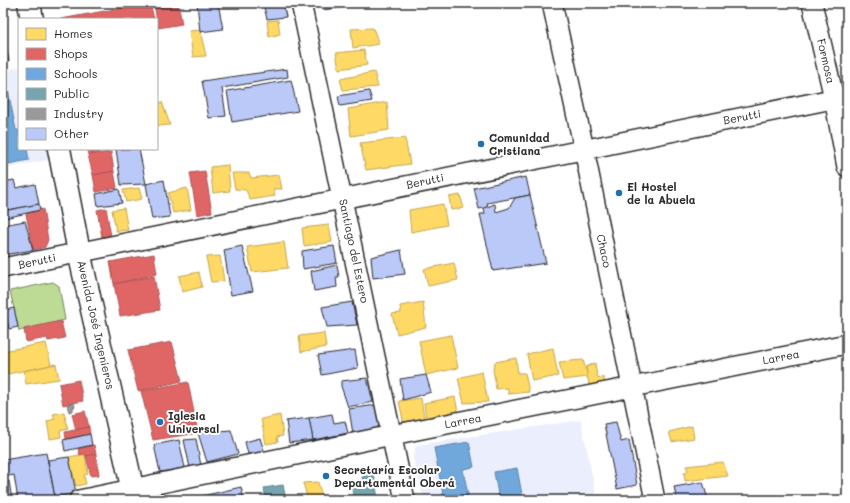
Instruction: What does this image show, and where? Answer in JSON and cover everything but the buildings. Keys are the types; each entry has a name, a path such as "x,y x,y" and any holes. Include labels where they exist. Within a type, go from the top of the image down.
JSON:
{"main road":[{"name":"Avenida José Ingenieros","path":"59,150 79,252 134,495"}],"street":[{"name":"Santiago del Estero","path":"301,3 405,500"},
{"name":"Chaco","path":"552,3 584,149 655,500"},
{"name":"Formosa","path":"812,3 841,97 847,167"},
{"name":"Berutti","path":"3,268 841,97"},
{"name":"Larrea","path":"80,500 134,495 392,435 847,344"}],"shaded area":[{"path":"18,67 18,150 55,150 57,158 3,169 3,71"},
{"path":"581,420 597,500 424,500 413,458 416,445"}],"green space":[{"path":"53,282 59,286 65,320 19,331 10,291"}],"place":[{"name":"Comunidad Cristiana","path":"481,144"},
{"name":"El Hostel de la Abuela","path":"619,193"},
{"name":"Iglesia Universal","path":"160,422"},
{"name":"Secretaría Escolar Departamental Oberá","path":"326,476"}]}
